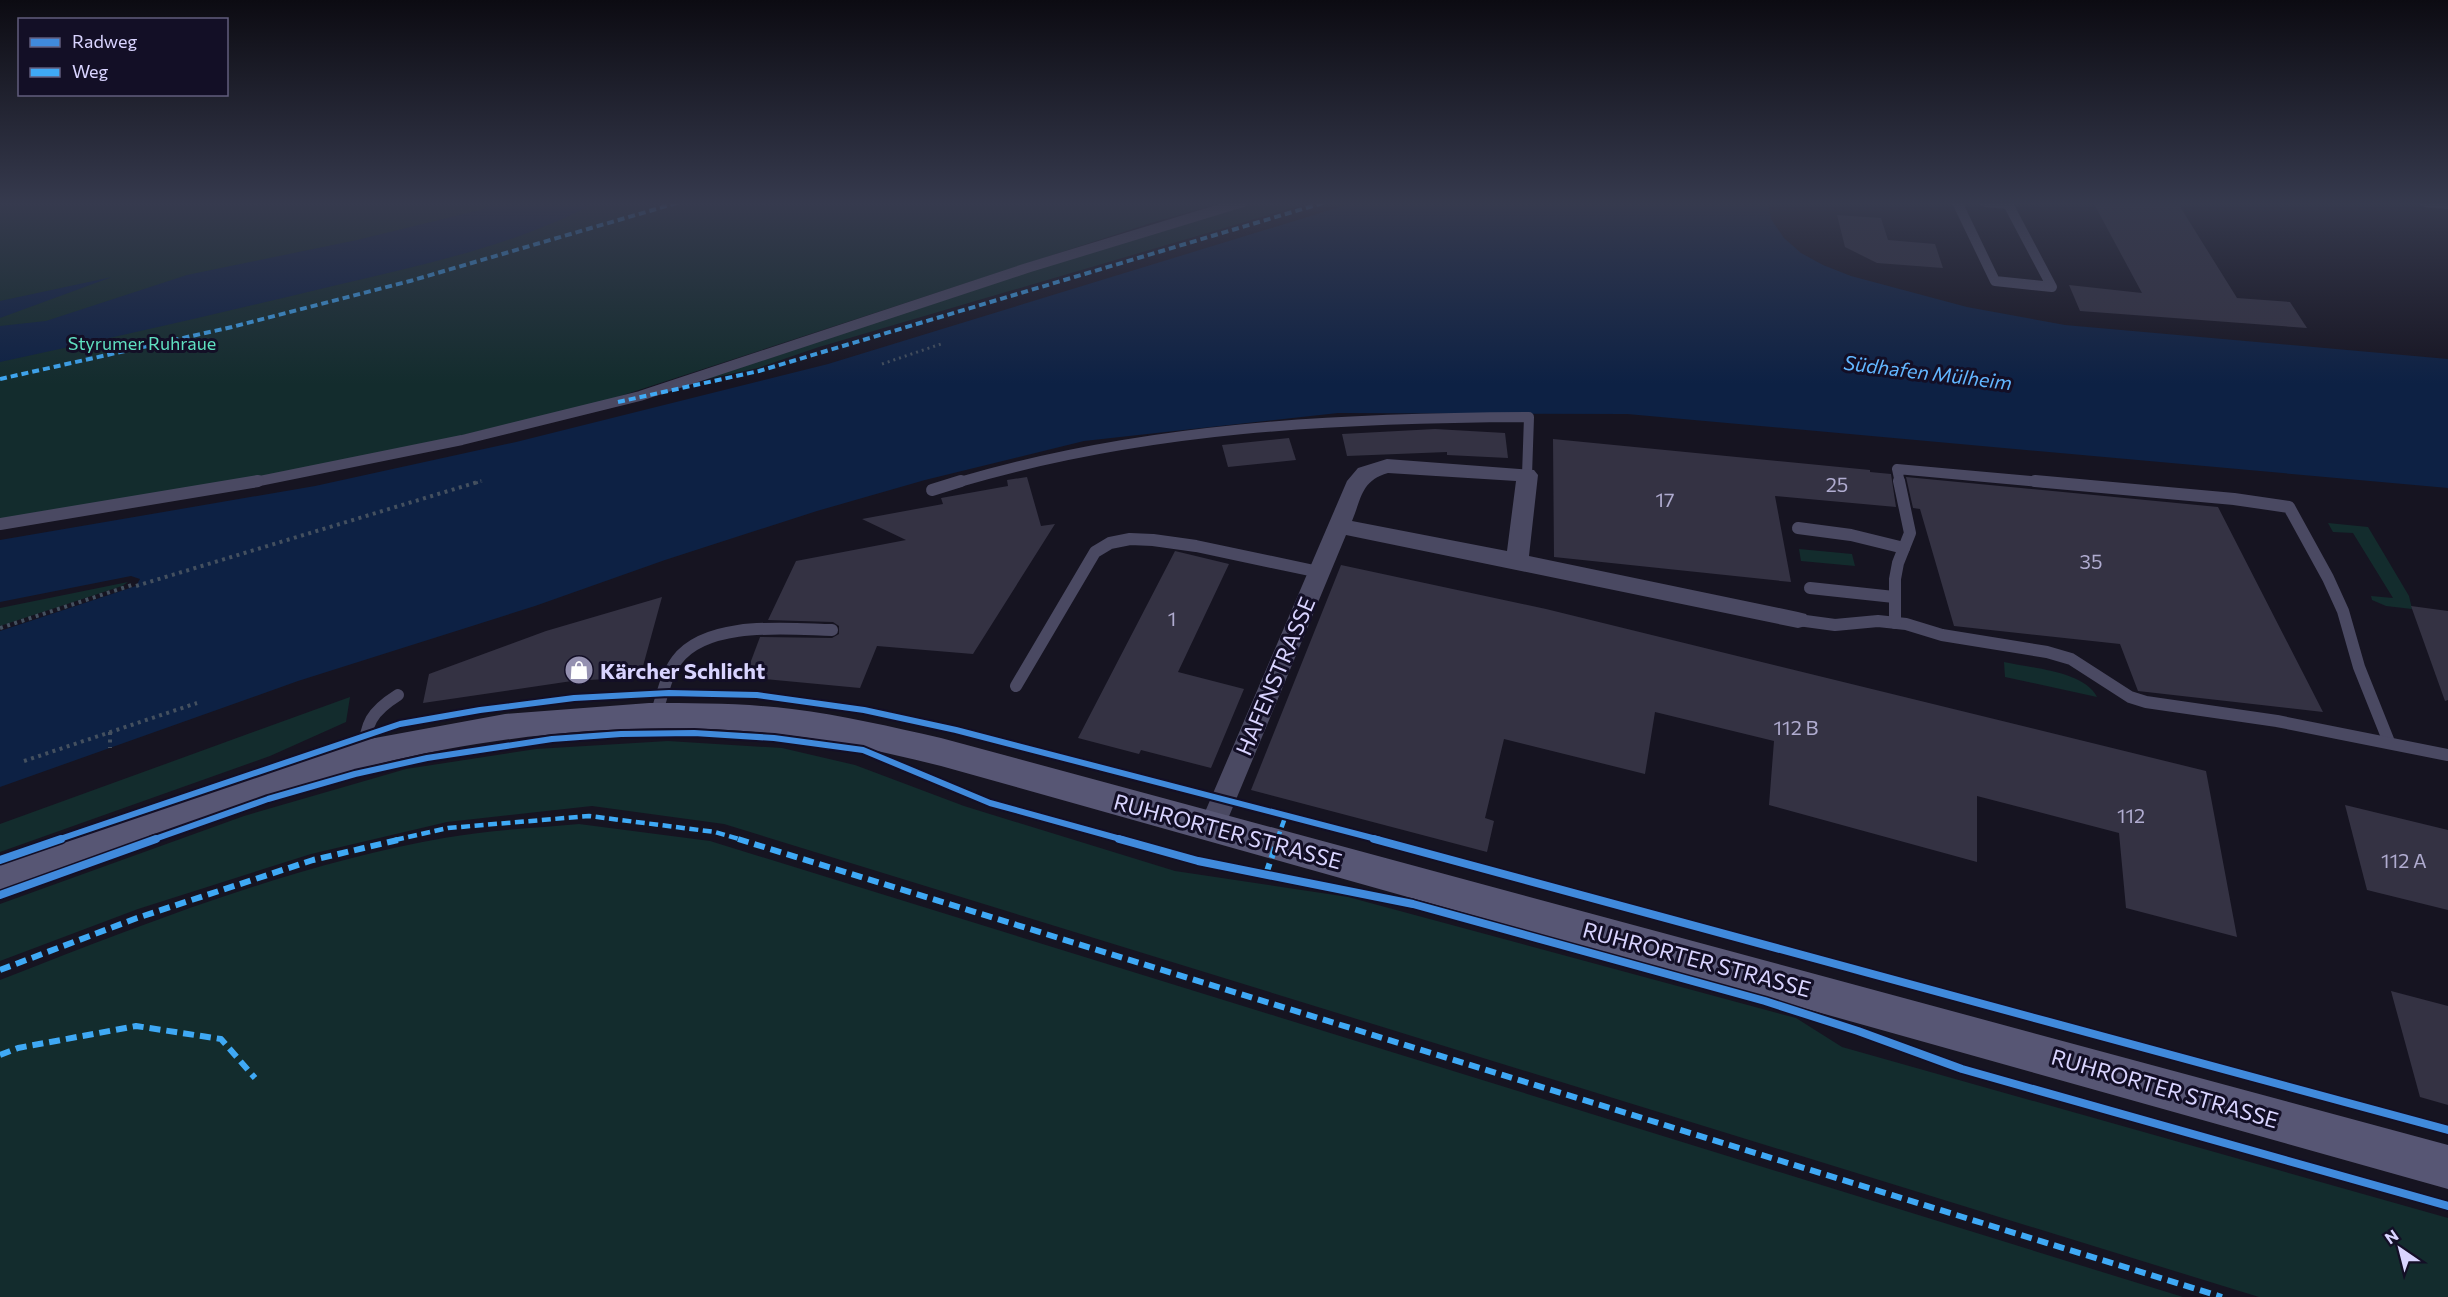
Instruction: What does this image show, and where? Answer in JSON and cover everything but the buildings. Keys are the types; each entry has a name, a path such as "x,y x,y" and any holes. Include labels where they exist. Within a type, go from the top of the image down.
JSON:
{"main road":[{"name":"RUHRORTER STRASSE","path":"0,879 279,779 363,754 477,732 570,721 655,717 747,718 849,730 941,752 1212,826 2448,1167"}],"street":[{"name":"HAFENSTRASSE","path":"1212,826 1358,481 1365,473 1387,466 1527,475"},
{"path":"1517,562 1527,475"},
{"path":"1339,526 1431,543 1798,620"}],"lane":[{"path":"0,524 167,499 346,466 618,402 1043,263"},
{"path":"1986,263 1995,281 2052,287 2039,263"},
{"path":"932,490 1064,454 1154,438 1247,427 1426,417 1529,417 1527,475"},
{"path":"1895,623 1894,597 1898,563 1910,533 1897,469 2235,499 2289,507 2343,611 2359,667 2389,742"},
{"path":"1798,528 1848,532 1904,548"},
{"path":"1016,686 1095,552 1110,543 1130,539 1153,540 1196,546 1319,572"},
{"path":"1810,588 1894,597"},
{"path":"1798,620 1835,625 1878,621 1895,623 1942,634 2048,652 2071,659 2130,697 2146,702 2277,722 2448,755"},
{"path":"655,717 676,660 690,646 715,637 746,631 832,630"},
{"path":"363,754 369,718 381,705 398,695"}],"path":[{"path":"882,364 941,344"},
{"path":"0,628 482,481"},
{"path":"24,761 197,703"},
{"path":"110,732 110,748"}],"green space":[{"name":"Styrumer Ruhraue","path":"0,263 1030,263 602,402 350,462 0,519"},
{"path":"1057,263 1107,263 819,347 758,368 680,385"},
{"path":"2328,523 2368,527 2409,596 2412,609 2386,606 2372,600 2371,596 2393,598 2353,533 2333,532"},
{"path":"1799,549 1852,554 1855,566 1801,561"},
{"path":"128,582 122,586 0,626 0,608"},
{"path":"2004,662 2069,676 2081,681 2097,697 2005,677"},
{"path":"350,697 346,722 270,756 0,852 0,824"},
{"path":"668,741 782,748 855,765 964,806 1175,871 1348,897 1796,1018 1842,1047 2448,1218 2448,1297 2259,1297 724,824 592,806 447,822 311,854 138,909 0,961 0,904 244,816 406,769 536,749"},
{"path":"579,824 710,841 2183,1297 0,1297 0,980 219,898 330,864 461,835"}],"water":[{"path":"248,263 431,263 0,362 0,326 46,321 187,275"},
{"name":"Südhafen Mülheim","path":"1159,263 1818,263 1851,276 1967,307 2065,325 2448,359 2448,488 1627,414 1338,413 1084,441 925,480 817,511 665,560 535,606 298,681 0,787 0,631 136,586 140,579 131,576 0,602 0,540 315,486 516,442 828,364"},
{"path":"112,277 0,318 0,301"}],"marked path":[{"path":"0,379 232,327 473,263"},
{"path":"618,402 759,371 1123,263"},
{"path":"1266,874 1286,815"},
{"path":"0,970 137,918 313,860 448,828 589,816 715,832 2222,1297"},
{"path":"0,1055 18,1048 136,1026 221,1039 255,1078"}],"cycle path":[{"path":"0,860 400,724 480,710 574,698 669,693 757,695 864,710 956,730 1223,798 2448,1130"},
{"path":"0,895 268,799 355,774 427,758 552,739 621,734 694,733 774,738 863,750 990,803 1198,861 1413,904 1765,1001 1858,1031 1962,1069 2448,1206"}],"place":[{"name":"Kärcher Schlicht","path":"579,670"}]}
